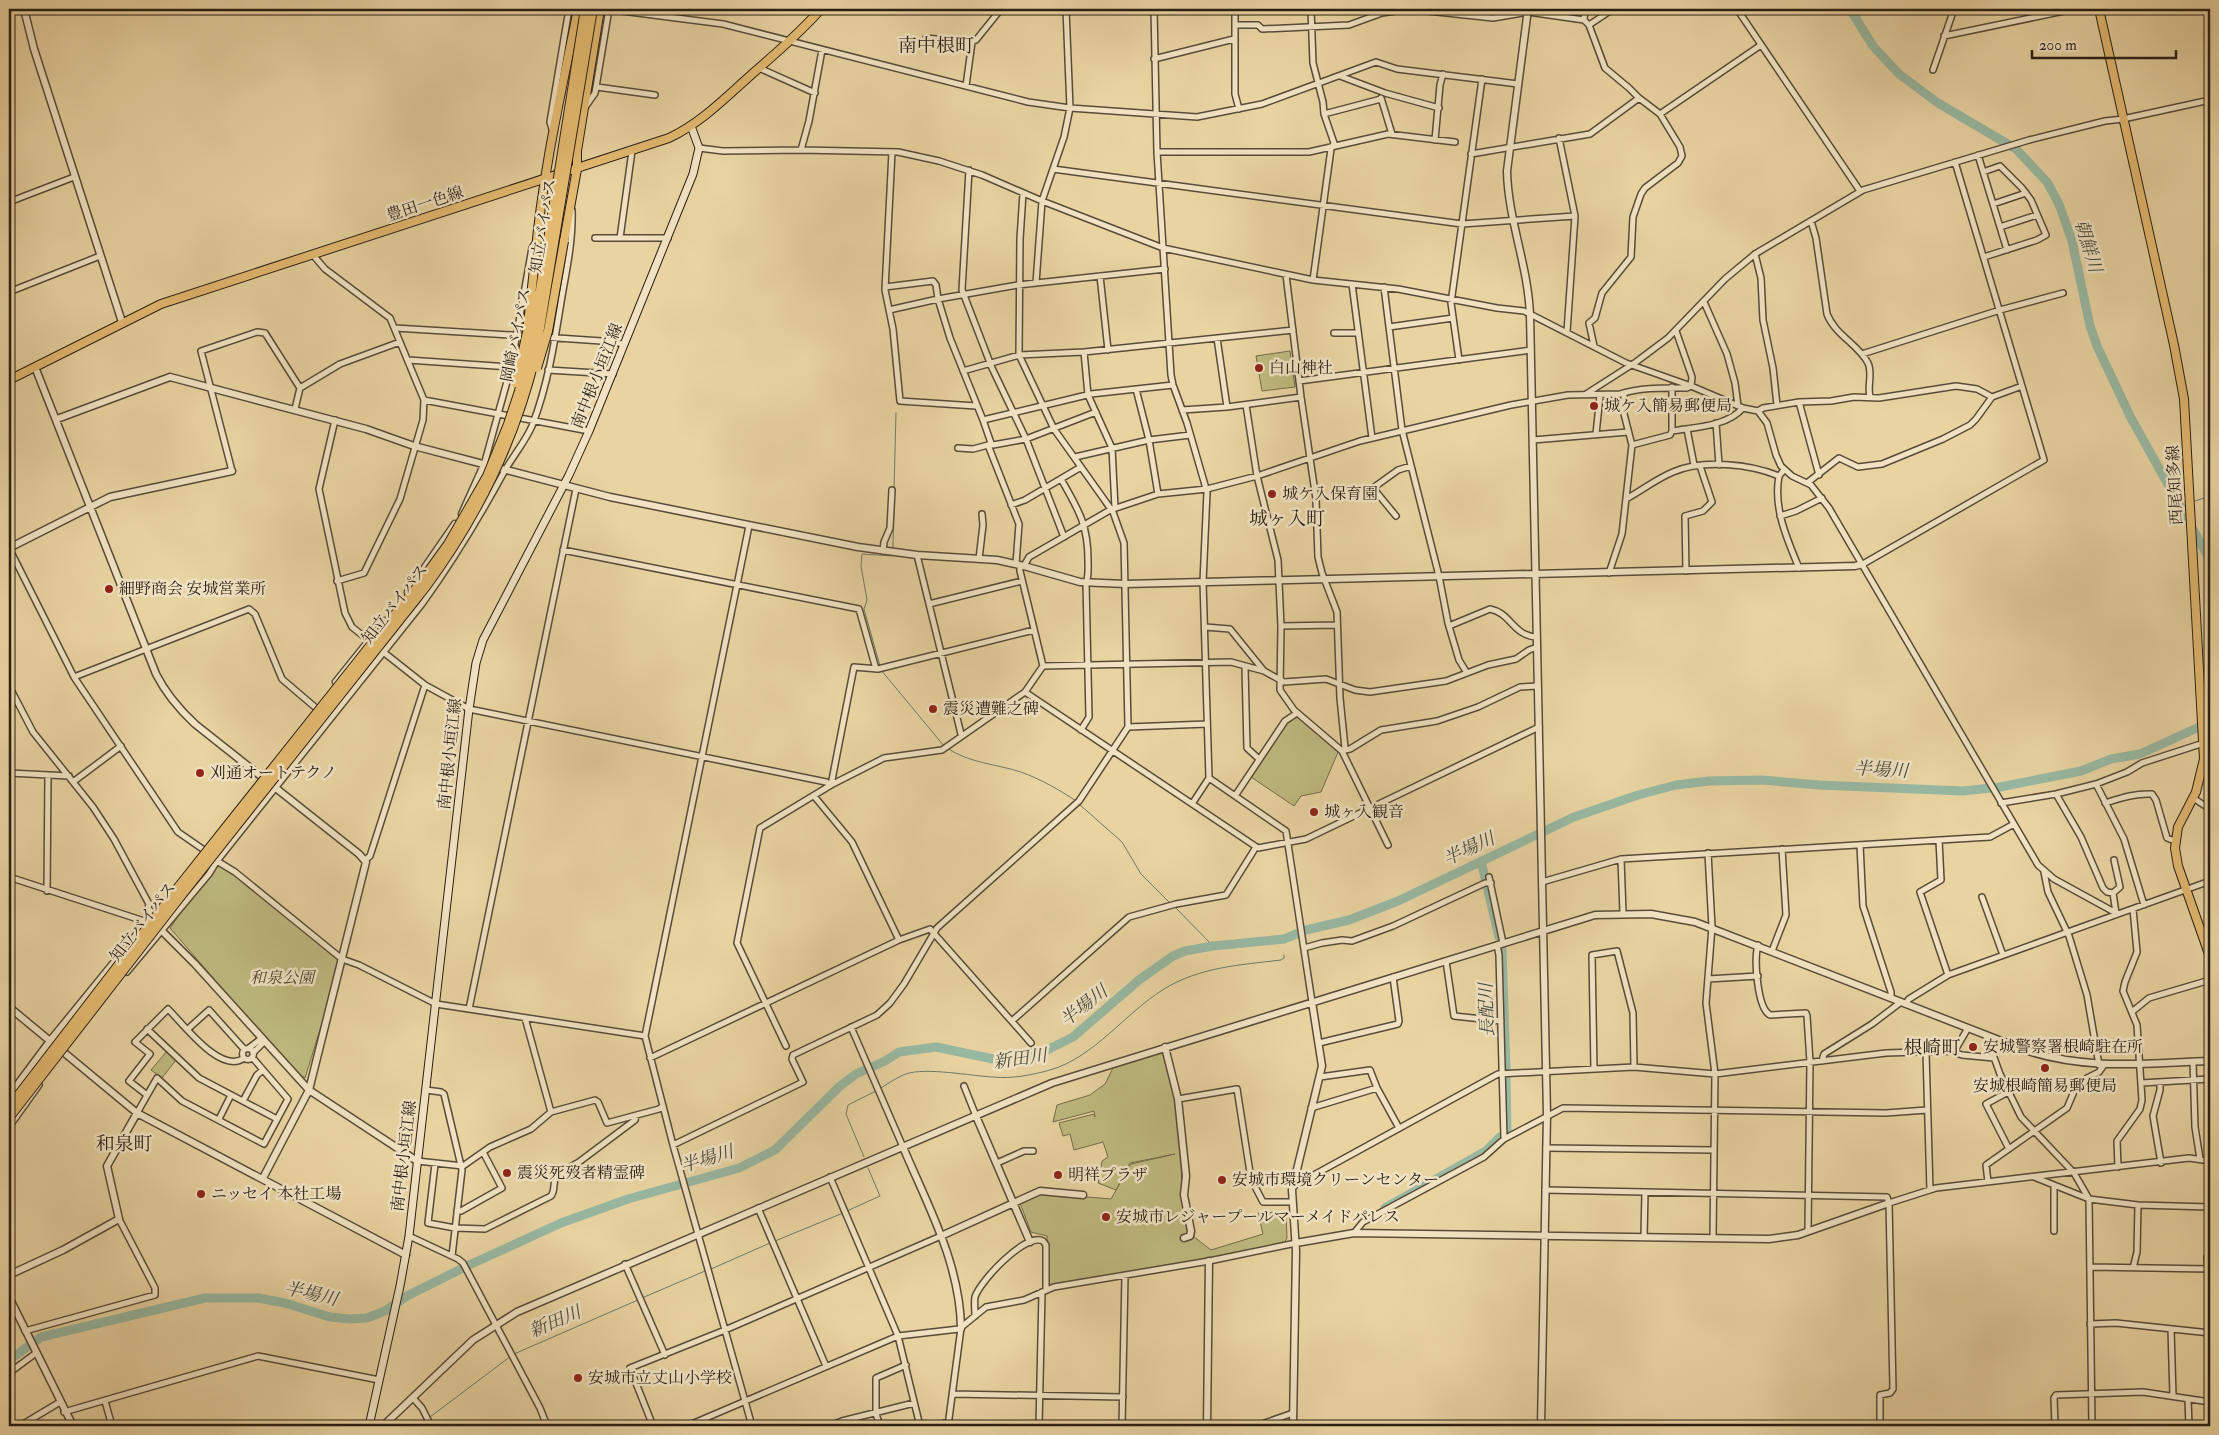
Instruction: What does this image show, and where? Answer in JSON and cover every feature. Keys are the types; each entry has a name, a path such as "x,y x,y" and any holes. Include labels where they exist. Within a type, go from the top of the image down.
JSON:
{"main road":[{"path":"496,457 515,391 525,341 544,179 578,9"},
{"name":"岡崎バイパス","path":"496,457 519,391 529,350 578,9"},
{"path":"493,478 513,442 545,342 577,169 577,151 603,9"},
{"name":"知立バイパス","path":"9,1118 185,891 425,588 455,547 493,478 515,424 535,358 603,9"},
{"name":"豊田一色線","path":"9,380 161,304 663,140 691,126 788,42 821,9"},
{"name":"西尾知多線","path":"2099,9 2181,381 2202,711 2207,740 2207,766 2178,827 2175,841 2175,857 2210,957"},
{"path":"691,126 699,148"},
{"name":"南中根小垣江線","path":"369,1426 409,1236 473,677 483,640 563,486 614,374 693,174 699,148"},
{"name":"知立バイパス","path":"9,1107 179,886 435,563 462,522 496,457"}],"street":[{"path":"24,9 34,49 74,177 122,322"},
{"path":"586,106 594,97 596,87 603,9 723,24 1028,102 1070,108 1197,117 1262,104 1318,82 1378,62 1397,69 1518,84"},
{"path":"926,38 972,42 981,37 1001,9 1025,9"},
{"path":"1036,283 1042,201 1064,138 1070,108 1066,9"},
{"path":"1154,9 1157,152 1173,385 1206,489 1203,582 1209,778 1192,804"},
{"path":"1234,9 1236,94 1239,109"},
{"path":"1311,9 1312,63 1323,102 1324,114 1334,143 1313,280"},
{"path":"1584,20 1585,9"},
{"path":"1589,25 1613,9"},
{"path":"1737,9 1860,191"},
{"path":"1932,70 1954,9"},
{"path":"1944,36 2074,9"},
{"path":"1235,25 1258,25 1262,29 1348,25 1381,11 1408,10 1493,18 1528,10 1584,20 1589,25 1605,68 1660,114 1680,147 1681,160 1645,188 1641,194 1633,218 1632,257 1602,293 1595,318 1589,323 1594,346"},
{"path":"1528,10 1508,148 1507,184 1527,278 1531,350 1547,1115 1542,1426"},
{"path":"1154,59 1234,39"},
{"path":"966,86 972,42"},
{"path":"1660,114 1761,44"},
{"path":"801,150 815,93 822,50"},
{"path":"758,68 815,93"},
{"path":"1435,140 1440,86 1443,74"},
{"path":"1340,76 1381,92 1439,108"},
{"path":"1459,360 1452,299 1482,79"},
{"path":"596,87 655,95"},
{"path":"1381,92 1381,99 1392,134"},
{"path":"1472,154 1590,134 1639,98"},
{"path":"1324,114 1381,99"},
{"path":"1586,394 1631,365 1676,331 1725,279 1755,254 1860,191 2029,140 2105,121 2123,119 2210,100"},
{"path":"1157,152 1309,152 1392,134 1455,142"},
{"path":"1559,138 1576,216 1567,332"},
{"path":"699,148 716,150 892,152 912,155 970,170 1042,201 1163,248 1313,280 1384,287 1497,308 1524,311 1631,365 1691,386 1740,407 1758,411 1767,423 1776,455 1784,470 1808,484 1822,498 1863,564 2000,801 2044,872 2054,880 2116,913"},
{"path":"620,238 632,151"},
{"path":"892,152 885,287 893,329 900,401 976,406"},
{"path":"1978,155 2007,250"},
{"path":"57,420 165,377 295,409 366,429 414,446 576,489 749,526 883,551 979,559 1020,565 1086,583 1125,584 1799,568 1863,564 2044,460 1955,162"},
{"path":"1983,172 2000,166 2026,193 2046,235 2037,240 1984,256"},
{"path":"1053,169 1462,224 1576,216"},
{"path":"970,170 964,293 991,364 1026,439 1064,537"},
{"path":"9,202 74,177"},
{"path":"9,1127 63,1052 161,930 209,874 217,861 384,652 445,572 483,512 534,420 548,370 572,233 572,193"},
{"path":"1024,193 1018,285 1019,355 1054,429 1113,509"},
{"path":"1993,204 2026,193"},
{"path":"2000,226 2037,215"},
{"path":"1811,221 1816,238 1822,286 1830,320 1869,364 1870,398"},
{"path":"595,238 668,238"},
{"path":"9,1096 50,1041 404,598 462,514 484,465 500,413 518,335 532,248 537,242"},
{"path":"1755,254 1761,278 1763,320 1773,368 1777,405"},
{"path":"312,255 325,269 388,315 424,400 423,420 400,499 366,570 360,575 337,581"},
{"path":"9,292 100,256"},
{"path":"889,310 964,293 1165,268"},
{"path":"1286,275 1317,507 1318,557 1324,579 1335,604 1343,751 1388,845"},
{"path":"1100,276 1108,350"},
{"path":"786,1046 737,943 760,828 831,785 884,758 945,747 961,734 1025,692 1043,666 1022,581 1019,524 938,299 936,284 934,281 885,287"},
{"path":"1352,284 1372,438"},
{"path":"1384,287 1402,430 1439,576 1449,626 1459,660 1467,673"},
{"path":"1862,354 2000,310 2063,293"},
{"path":"1672,431 1716,423 1736,414 1740,407 1731,369 1704,302"},
{"path":"1389,327 1453,318"},
{"path":"395,328 616,342 624,345"},
{"path":"963,371 1019,355 1108,350 1293,330"},
{"path":"1676,331 1692,377 1691,386"},
{"path":"204,850 178,832 74,677 9,548 117,495 232,471 201,351 262,332 267,336 300,388"},
{"path":"1334,333 1358,333"},
{"path":"1217,338 1227,407"},
{"path":"295,409 300,388 340,364 400,342"},
{"path":"1299,381 1531,350"},
{"path":"672,1145 803,1082 791,1056 877,1015 890,1003 912,971 934,932 1078,802 1128,727 1124,543 1113,509 1112,448 1088,395 1084,352"},
{"path":"408,360 511,367"},
{"path":"35,367 161,683 178,708 195,724 365,860 366,865 309,1090 263,1178"},
{"path":"548,370 614,374"},
{"path":"983,420 1088,395 1173,385"},
{"path":"1020,565 1029,557 1113,509 1158,494 1206,489 1257,476 1372,438 1532,402 1586,394 1600,396 1624,393 1628,390 1652,387 1688,388 1691,386"},
{"path":"1758,411 1763,408 1799,402 1831,401 1854,397 1870,398 1940,388 1969,386 1992,397"},
{"path":"1808,484 1839,458 1858,467 1882,464 1943,439 1970,425 1992,397 2022,386"},
{"path":"1632,445 1662,439 1670,435 1672,431 1672,388"},
{"path":"1136,389 1149,440 1158,494"},
{"path":"1609,572 1622,534 1632,445 1624,414 1624,393"},
{"path":"1596,434 1600,396"},
{"path":"1182,410 1246,405 1301,397"},
{"path":"424,400 589,431"},
{"path":"1799,402 1819,475"},
{"path":"1246,405 1257,476 1278,560 1281,626 1280,690 1297,713 1343,751 1350,750 1381,730 1437,721 1478,707 1520,687 1538,686"},
{"path":"958,448 973,449 989,444 994,445 1026,439 1096,412"},
{"path":"334,420 319,489 337,581 349,623 425,685 469,709 826,782 831,785"},
{"path":"1716,423 1720,465"},
{"path":"1687,429 1694,466"},
{"path":"1533,440 1628,432"},
{"path":"1075,457 1149,440 1190,435"},
{"path":"1626,499 1674,472 1694,466 1720,465 1760,469 1779,476"},
{"path":"1396,516 1373,488 1398,470 1410,466"},
{"path":"1686,570 1685,516 1703,511 1712,502 1700,466"},
{"path":"1011,505 1044,489 1081,467"},
{"path":"1784,470 1779,476 1776,489 1780,516 1799,568"},
{"path":"1062,479 1084,525 1088,547 1088,578 1086,583 1089,717 1081,730"},
{"path":"469,1009 576,489"},
{"path":"883,551 884,542 890,528 892,490"},
{"path":"1780,516 1796,511 1822,498"},
{"path":"979,559 982,514"},
{"path":"749,526 645,1036 672,1145 752,1426"},
{"path":"563,550 859,609 879,669"},
{"path":"917,555 961,734"},
{"path":"929,604 1022,581"},
{"path":"74,677 249,609 254,614 282,679 316,708"},
{"path":"1449,626 1490,609 1502,614 1524,635 1537,637"},
{"path":"1281,626 1336,625"},
{"path":"1205,627 1230,629 1264,671"},
{"path":"831,785 854,667 879,669 1034,630"},
{"path":"1043,666 1231,662 1264,671 1281,680 1297,682 1326,679 1355,690 1370,692 1446,681 1516,659 1537,647"},
{"path":"1246,667 1247,748 1260,759"},
{"path":"365,860 370,856 425,685"},
{"path":"9,686 33,732 93,807 114,839 149,904 148,909 154,913"},
{"path":"1025,692 1256,847 1306,840 1539,727"},
{"path":"1236,796 1286,719 1297,713"},
{"path":"1128,727 1207,724"},
{"path":"2000,801 2056,794 2096,784 2127,772 2142,763 2207,740"},
{"path":"73,782 121,746"},
{"path":"9,773 69,776"},
{"path":"47,891 48,775"},
{"path":"1209,778 1285,828 1289,843 1322,1066 1292,1186 1296,1243 1293,1426"},
{"path":"2096,784 2124,839 2144,905"},
{"path":"2056,794 2081,837 2103,888 2113,894"},
{"path":"2105,803 2136,794 2142,796 2152,794 2156,800 2167,838 2175,841"},
{"path":"814,796 852,842 898,940"},
{"path":"2192,798 2210,810"},
{"path":"1542,882 1620,859 1993,836 2014,824"},
{"path":"1939,840 1941,880 1920,892 1948,975"},
{"path":"1860,845 1863,906 1891,992 1890,997"},
{"path":"1012,1020 1129,917 1175,904 1226,895 1256,847"},
{"path":"1772,951 1786,915 1782,849"},
{"path":"1708,853 1712,927 1706,1008 1716,1074 1713,1238"},
{"path":"1620,859 1623,913"},
{"path":"2113,894 2120,887 2114,860"},
{"path":"217,861 235,872 342,959 359,965 436,1004 645,1036"},
{"path":"1988,1182 1986,1165 2067,1108 2076,1088 2087,1078 2100,1072 2102,1065 2087,995 2067,932 2048,892 2044,872"},
{"path":"9,877 47,891 147,922 161,930 195,964 309,1090 417,1161 460,1166 483,1152 530,1129 551,1112 596,1100 606,1123 636,1116 662,1106"},
{"path":"1304,947 1342,940 1352,941 1393,926 1489,881 1500,944 1504,1139"},
{"path":"1822,1061 1824,1054 1948,975 2116,913 2133,909 2210,881"},
{"path":"2113,894 2116,913"},
{"path":"1982,897 2003,955"},
{"path":"2118,1167 2117,1141 2142,1105 2138,1032 2133,1011 2123,991 2137,952 2133,909"},
{"path":"383,1426 467,1346 495,1325 549,1297 1061,1080 1595,915 1623,913 1673,916 1712,927 2030,1052 2062,1061 2102,1065 2210,1061"},
{"path":"650,1058 898,940 926,929 934,932 1031,1043"},
{"path":"1758,945 1759,994 1766,1014 1770,1016 1807,1014 1810,1062 1808,1231"},
{"path":"1594,1069 1592,955 1618,951 1633,1013 1634,1067"},
{"path":"1446,961 1454,1016 1501,1021"},
{"path":"1708,979 1758,976"},
{"path":"1319,1043 1398,1024 1400,1021 1393,977"},
{"path":"2133,1011 2149,998 2210,980"},
{"path":"9,1007 137,1113 406,1255"},
{"path":"147,1095 129,1081 150,1054 135,1042 168,1010 208,1050 224,1060 234,1063 244,1058 247,1059 264,1039"},
{"path":"25,1332 155,1295 155,1288 119,1219 107,1166 157,1078 182,1101 218,1118 264,1144 288,1099 252,1055 209,1010 188,1029"},
{"path":"525,1018 551,1112"},
{"path":"851,1027 941,1236 956,1284 961,1328 953,1394 948,1424 936,1426"},
{"path":"1954,1052 1968,1028"},
{"path":"147,1029 198,1078 277,1119"},
{"path":"1986,1035 2008,1092 2021,1117 2074,1173 2089,1199 2092,1426"},
{"path":"244,1058 242,1052 264,1039"},
{"path":"1165,1047 1178,1099 1186,1176 1184,1195 1191,1231 1190,1236 1184,1238"},
{"path":"1926,1052 1930,1190"},
{"path":"1292,1186 1492,1076 1502,1073 1634,1067 1716,1074 1886,1053 1954,1052 1962,1055 1994,1058"},
{"path":"2193,1062 2196,1126 2200,1159"},
{"path":"243,1101 257,1075 263,1070"},
{"path":"1320,1077 1369,1070 1372,1072 1377,1088 1399,1128"},
{"path":"2141,1083 2210,1080"},
{"path":"2160,1082 2160,1090 2153,1116 2161,1163"},
{"path":"964,1086 1030,1242"},
{"path":"1311,1108 1377,1088"},
{"path":"1178,1099 1238,1089 1251,1179 1263,1202 1292,1202"},
{"path":"426,1090 444,1094 462,1170 452,1256"},
{"path":"2008,1092 1986,1104 2009,1149"},
{"path":"218,1118 231,1095"},
{"path":"1354,1233 1363,1222 1484,1157 1504,1139 1563,1108 1886,1113 1927,1110"},
{"path":"435,1164 428,1223 455,1228 485,1229 551,1196 554,1192 554,1180 557,1175 605,1143 635,1120 636,1116"},
{"path":"1546,1148 1714,1150"},
{"path":"997,1163 1024,1151 1033,1151"},
{"path":"457,1211 502,1188 483,1152"},
{"path":"687,1426 898,1336 961,1328 986,1307 1024,1300 1062,1285 1209,1261 1354,1233 1769,1239 1808,1231 1930,1190 2161,1163 2189,1158 2209,1161 2210,1174"},
{"path":"2034,1177 2089,1199 2138,1205 2210,1207"},
{"path":"830,1178 898,1336 920,1426"},
{"path":"2054,1185 2054,1231"},
{"path":"1545,1190 1887,1197 1890,1203 1893,1389 1890,1393 1880,1395 1880,1426"},
{"path":"653,1426 630,1368 725,1330 869,1268 1040,1191 1083,1195"},
{"path":"1644,1237 1645,1192"},
{"path":"2133,1268 2138,1252 2138,1205"},
{"path":"758,1208 826,1366"},
{"path":"9,1275 63,1250 119,1219"},
{"path":"409,1236 463,1263 540,1408 547,1426"},
{"path":"975,1316 975,1297 984,1283 1016,1248 1038,1239 1045,1243 1039,1426"},
{"path":"2090,1267 2209,1269 2207,1257 2210,1250"},
{"path":"1207,1426 1209,1261"},
{"path":"625,1264 665,1355"},
{"path":"1122,1426 1125,1275"},
{"path":"9,1298 64,1412 73,1426"},
{"path":"2090,1324 2116,1323 2210,1333"},
{"path":"2171,1329 2173,1396"},
{"path":"9,1373 35,1353"},
{"path":"64,1412 258,1356 379,1380"},
{"path":"880,1426 876,1412 876,1378 906,1365"},
{"path":"2054,1426 2055,1396 2143,1392 2210,1402"},
{"path":"953,1394 1123,1397"},
{"path":"413,1398 422,1408 431,1426"},
{"path":"2188,1399 2189,1426"},
{"path":"105,1400 112,1426"},
{"path":"20,1426 60,1402"},
{"path":"830,1426 914,1403"},
{"path":"1256,1426 1293,1414"}],"green space":[{"path":"1290,351 1295,387 1262,391 1256,356"},
{"path":"1297,716 1339,750 1321,792 1301,796 1294,806 1251,777 1288,720"},
{"name":"和泉公園","path":"217,861 342,959 305,1078 292,1069 170,928"},
{"path":"167,1051 176,1060 162,1078 151,1070"},
{"path":"1161,1051 1164,1052 1174,1095 1181,1152 1182,1199 1189,1233 1211,1250 1263,1234 1258,1213 1286,1212 1287,1238 1284,1243 1204,1260 1049,1286 1047,1236 1031,1232 1020,1203 1042,1193 1111,1199 1131,1164 1175,1154 1130,1163 1116,1190 1098,1183 1102,1161 1108,1157 1103,1142 1074,1150 1070,1134 1063,1136 1059,1123 1094,1114 1095,1117 1094,1111 1053,1122 1057,1105 1090,1095 1105,1084 1114,1066"}],"waterway":[{"name":"朝鮮川","path":"1850,9 1873,46 1899,74 1938,103 2016,149 2047,182 2059,204 2072,241 2090,326 2097,346 2131,418 2210,560"},
{"path":"894,490 896,413"},
{"path":"2192,502 2210,496"},
{"path":"893,547 894,499"},
{"name":"朝鮮川","path":"2180,507 2186,505"},
{"path":"880,666 864,609 867,600 861,566 862,554 892,556"},
{"path":"881,670 944,746"},
{"name":"半場川","path":"9,1360 41,1337 205,1298 258,1298 285,1303 330,1317 367,1318 385,1311 407,1296 467,1266 561,1223 628,1199 739,1168 775,1150 840,1086 856,1074 885,1061 899,1052 936,1047 998,1060 1047,1050 1073,1037 1139,980 1173,956 1185,951 1213,946 1284,939 1306,930 1349,920 1398,901 1574,817 1638,795 1676,785 1709,781 1762,780 1819,785 1963,791 2000,787 2081,771 2111,759 2140,754 2210,722"},
{"path":"947,748 973,760 1021,772 1050,785 1076,801"},
{"path":"1079,804 1122,842 1141,874 1170,903"},
{"name":"長配川","path":"1481,861 1499,937"},
{"path":"1175,907 1213,946"},
{"name":"長配川","path":"1502,949 1506,1070"},
{"name":"新田川","path":"879,1089 899,1077 914,1072 925,1071 1007,1077 1029,1075 1050,1070 1066,1064 1096,1045 1150,999 1178,982 1206,971 1281,960 1284,958 1284,955"},
{"name":"長配川","path":"1506,1076 1507,1133"},
{"name":"新田川","path":"864,1157 846,1114 848,1105 876,1091"},
{"name":"長配川","path":"1385,1208 1486,1151 1500,1137"},
{"name":"新田川","path":"847,1211 880,1196 868,1168"},
{"name":"新田川","path":"775,1241 843,1213"},
{"name":"新田川","path":"711,1269 770,1243"},
{"name":"新田川","path":"642,1298 705,1271"},
{"name":"新田川","path":"514,1354 638,1300"},
{"name":"新田川","path":"430,1417 511,1356"}],"place":[{"name":"白山神社","path":"1259,368"},
{"name":"城ケ入簡易郵便局","path":"1594,406"},
{"name":"城ケ入保育園","path":"1272,494"},
{"name":"細野商会 安城営業所","path":"109,589"},
{"name":"震災遭難之碑","path":"933,709"},
{"name":"刈通オートテクノ","path":"200,773"},
{"name":"城ヶ入観音","path":"1314,812"},
{"name":"安城警察署根崎駐在所","path":"1973,1047"},
{"name":"安城根崎簡易郵便局","path":"2045,1068"},
{"name":"震災死歿者精霊碑","path":"507,1173"},
{"name":"明祥プラザ","path":"1058,1175"},
{"name":"安城市環境クリーンセンター","path":"1222,1180"},
{"name":"ニッセイ 本社工場","path":"201,1194"},
{"name":"安城市レジャープールマーメイドパレス","path":"1106,1217"},
{"name":"安城市立丈山小学校","path":"578,1378"}],"district":[{"name":"南中根町","path":"936,46"},
{"name":"城ヶ入町","path":"1287,519"},
{"name":"根崎町","path":"1932,1048"},
{"name":"和泉町","path":"124,1144"}]}
